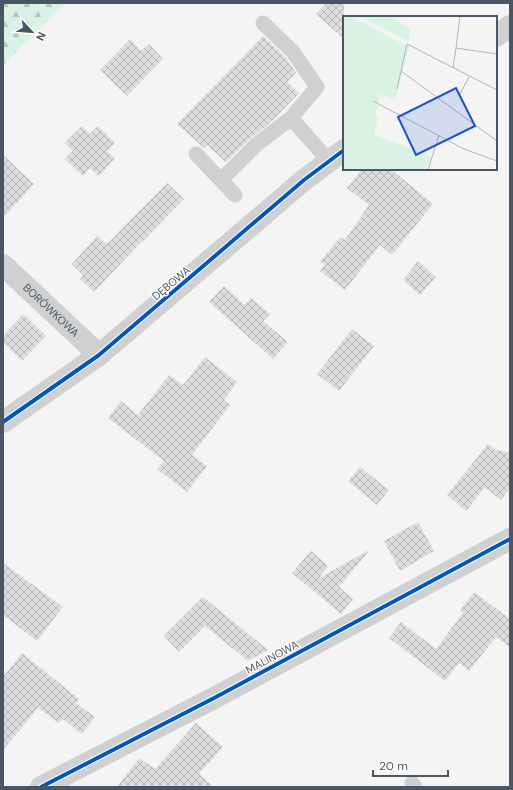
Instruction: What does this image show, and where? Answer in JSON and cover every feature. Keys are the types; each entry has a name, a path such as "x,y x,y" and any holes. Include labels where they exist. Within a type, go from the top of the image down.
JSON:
{"street":[{"path":"497,35 510,26"},
{"name":"DĘBOWA","path":"3,422 99,355 304,180 336,156"},
{"name":"BORÓWKOWA","path":"3,266 99,355"},
{"name":"MALINOWA","path":"41,787 216,697 510,539"}],"lane":[{"path":"221,180 256,145 291,118 317,87 294,52 263,23"},
{"path":"291,118 336,156"},
{"path":"196,154 235,195"}],"green space":[{"path":"3,3 66,3 3,65"}],"building":[{"path":"326,3 344,3 343,38 316,14"},
{"path":"263,36 286,58 296,73 287,82 299,93 273,120 226,162 207,145 204,148 177,124"},
{"path":"130,39 141,51 149,44 163,59 127,96 100,70"},
{"path":"82,126 90,134 98,126 115,143 107,151 115,158 98,176 90,168 83,176 65,159 73,151 65,143"},
{"path":"3,155 34,184 3,218"},
{"path":"361,170 392,170 433,204 392,255 380,245 345,290 320,271 325,265 320,262 340,237 345,240 369,205 347,188"},
{"path":"167,183 184,199 94,292 80,279 83,275 72,264 97,236 107,244"},
{"path":"418,261 436,277 420,295 403,280"},
{"path":"224,286 245,305 251,298 270,314 263,321 288,342 273,359 209,302"},
{"path":"23,314 46,336 22,361 3,342 3,336"},
{"path":"352,329 374,346 339,391 317,374"},
{"path":"205,357 237,382 224,400 230,405 192,455 207,466 187,492 157,469 164,461 108,418 121,401 138,415 169,375 183,385"},
{"path":"488,444 496,450 510,453 510,488 501,500 485,487 466,511 447,495"},
{"path":"360,467 389,490 377,505 348,481"},
{"path":"418,522 434,551 400,571 384,541"},
{"path":"311,551 328,566 318,579 367,551 368,552 339,587 353,599 341,614 292,573"},
{"path":"3,563 63,607 37,641 3,615"},
{"path":"474,592 510,619 510,647 496,637 469,671 459,663 445,681 389,638 401,622 436,649 463,613 460,610"},
{"path":"203,597 268,650 248,661 205,626 179,652 164,636"},
{"path":"22,653 79,699 76,703 95,717 82,734 63,719 59,723 38,708 3,750 3,677"},
{"path":"196,723 223,747 199,774 214,787 117,787 139,758 155,769"}],"cycle path":[{"path":"3,422 99,355 304,180 343,151"},
{"path":"41,787 216,697 510,539"}]}
